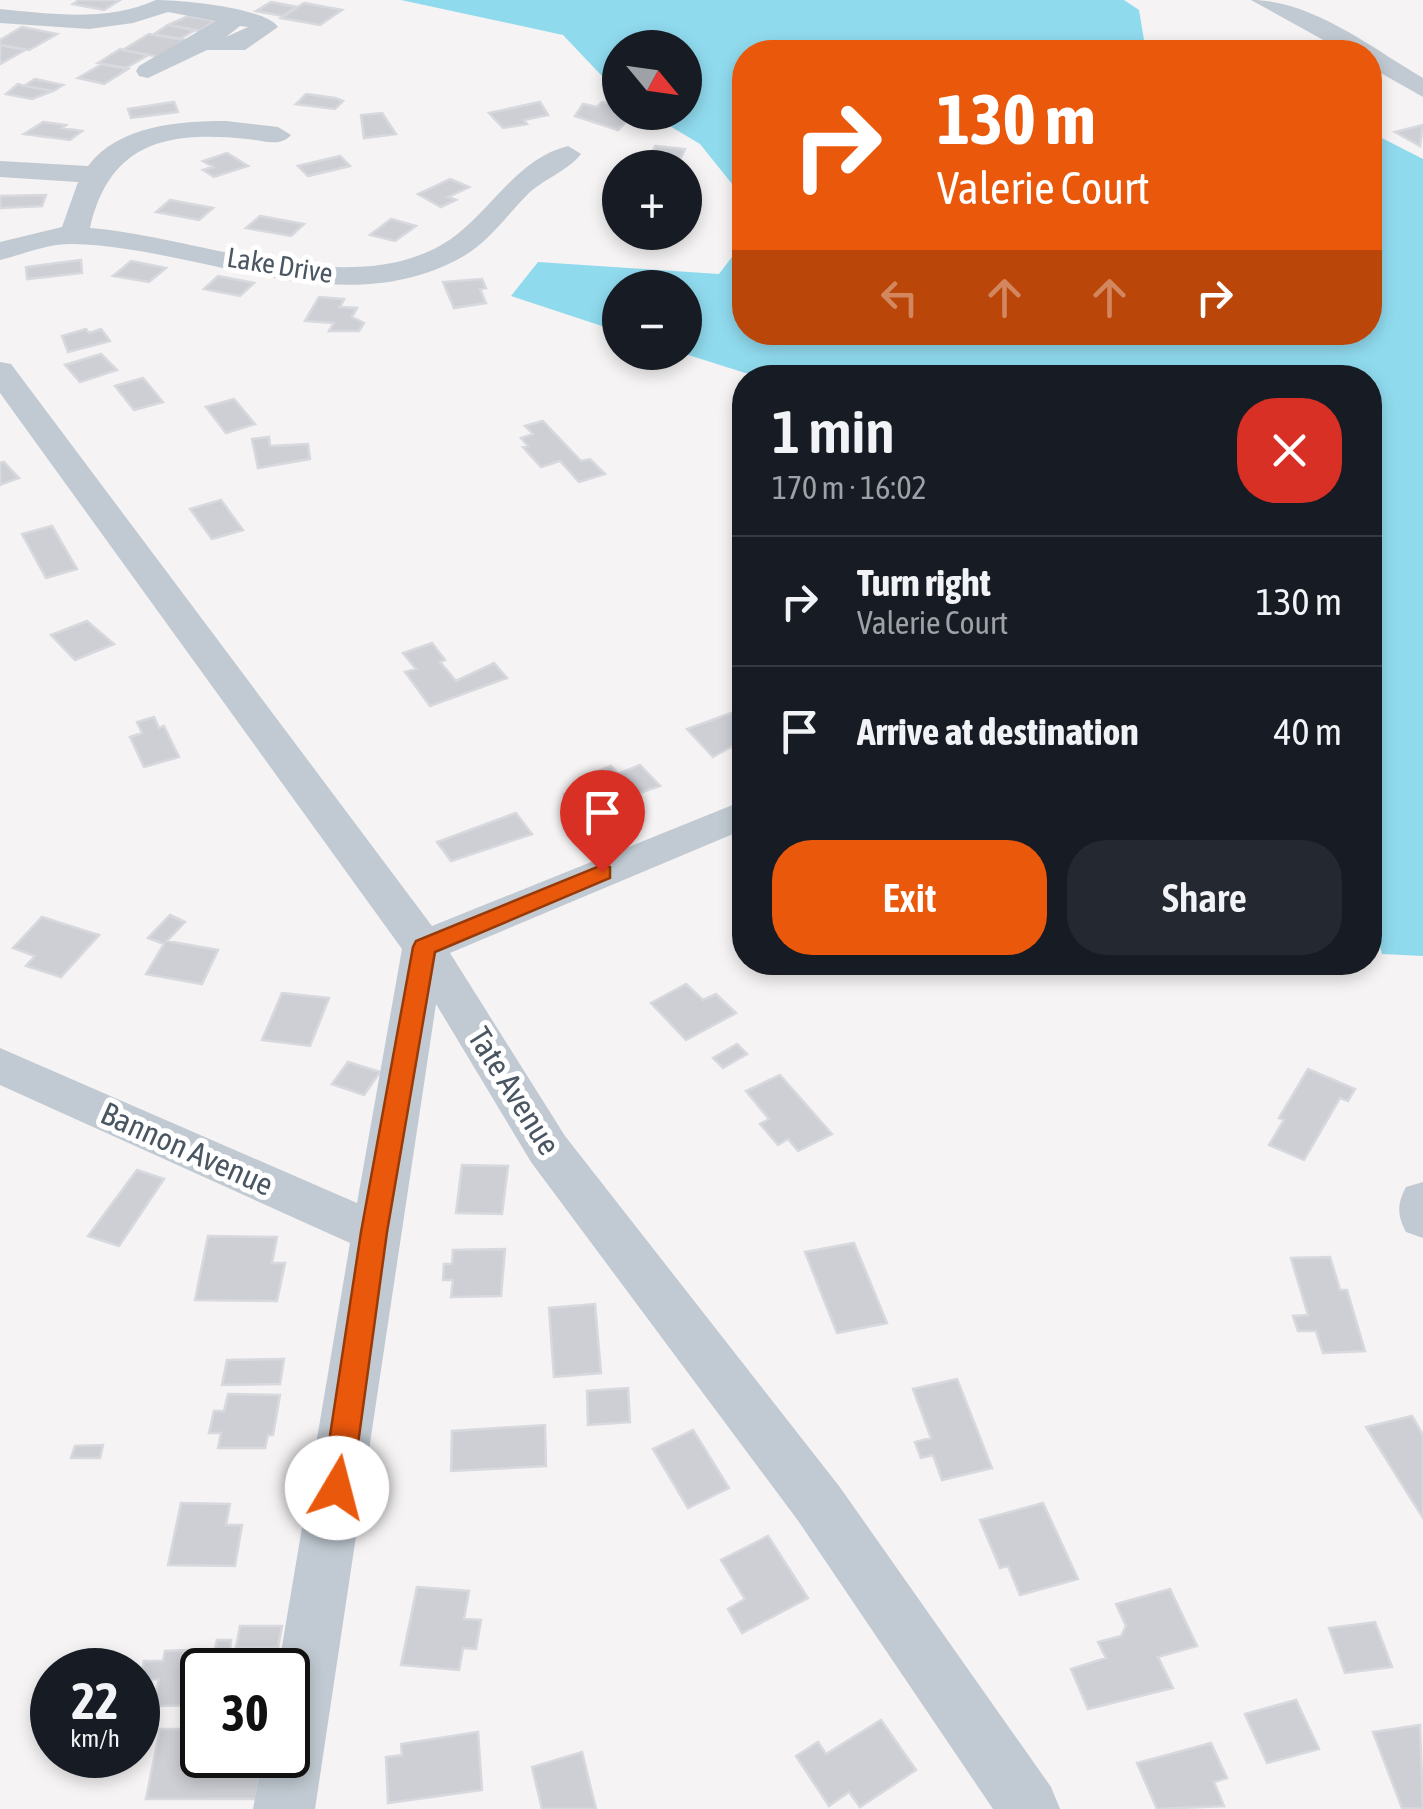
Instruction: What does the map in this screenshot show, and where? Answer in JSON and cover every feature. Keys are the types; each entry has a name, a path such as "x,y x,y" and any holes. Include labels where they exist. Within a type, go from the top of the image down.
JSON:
{"street":[{"path":"1264,0 1340,40"},
{"path":"0,16 70,23 128,18 171,2 266,26 232,46 202,42 148,71"},
{"path":"1382,64 1423,90"},
{"path":"0,250 74,234 87,188 126,147 164,133 234,129 278,135"},
{"name":"Lake Drive","path":"74,234 338,276 402,269 434,260 481,234 514,193 568,154"},
{"path":"0,169 97,175"},
{"name":"Tate Avenue","path":"0,372 424,947 548,1148 819,1504 1029,1809"},
{"path":"284,1809 326,1562 374,1232 424,947 732,818"},
{"name":"Bannon Avenue","path":"0,1065 374,1232"},
{"path":"1423,1201 1423,1218"}],"water":[{"path":"401,0 1124,0 1139,10 1144,40 732,40 732,184 700,144 677,130 702,130 702,30 602,30 602,76 563,35"},
{"path":"1382,138 1423,159 1423,956 1382,954 1382,365 732,365 732,369 702,359 702,273 719,274 732,257 732,345 1382,345"},
{"path":"538,262 659,270 602,270 602,326 511,296"}],"building":[{"path":"79,0 120,0 104,10 73,4"},
{"path":"271,2 297,7 283,16 256,11"},
{"path":"304,3 342,10 320,25 281,18"},
{"path":"188,16 215,21 199,31 168,25"},
{"path":"168,25 195,30 180,39 154,34"},
{"path":"22,27 57,34 29,50 0,45 0,40"},
{"path":"149,34 185,40 159,57 123,50"},
{"path":"0,45 25,50 0,64"},
{"path":"120,49 148,55 126,68 98,63"},
{"path":"102,64 128,69 104,84 78,78"},
{"path":"35,79 63,85 53,91 24,86"},
{"path":"18,84 53,91 32,99 6,94"},
{"path":"306,94 343,101 335,109 296,104"},
{"path":"174,102 178,112 131,118 128,109"},
{"path":"540,102 548,115 524,120 527,124 503,128 489,113"},
{"path":"602,102 602,125 575,116 583,104 597,107"},
{"path":"382,113 396,134 364,138 361,115"},
{"path":"43,122 82,131 70,140 24,134"},
{"path":"1423,125 1420,146 1395,132"},
{"path":"655,146 685,149 685,150 653,150"},
{"path":"227,153 248,166 214,177 203,170 213,167 203,161"},
{"path":"340,156 350,166 308,176 298,166"},
{"path":"450,179 469,187 448,197 456,200 441,207 418,194"},
{"path":"46,195 42,206 0,208 0,196"},
{"path":"170,200 213,208 199,220 156,212"},
{"path":"260,216 304,224 291,236 246,228"},
{"path":"391,219 416,226 395,241 370,235"},
{"path":"81,260 82,273 27,279 26,267"},
{"path":"131,261 166,268 149,282 113,276"},
{"path":"218,276 254,283 240,296 204,289"},
{"path":"482,279 486,288 480,289 486,303 454,308 443,282"},
{"path":"319,297 344,299 340,307 357,308 352,317 364,323 359,331 329,331 334,323 305,321"},
{"path":"86,329 89,333 101,329 110,341 68,352 62,336"},
{"path":"101,354 117,370 80,382 65,365"},
{"path":"143,378 163,402 134,410 115,386"},
{"path":"234,399 255,424 226,433 206,407"},
{"path":"543,421 581,461 590,459 605,474 579,482 560,461 541,467 523,447 528,446 521,438 533,434 525,426"},
{"path":"269,437 270,446 308,444 310,459 258,468 252,439"},
{"path":"4,462 19,478 0,485 0,463"},
{"path":"221,500 243,530 212,539 190,509"},
{"path":"52,526 77,569 46,578 22,534"},
{"path":"87,621 114,644 75,660 51,635"},
{"path":"432,643 445,660 440,662 456,681 494,663 507,678 430,706 405,672 416,669 403,653"},
{"path":"732,713 732,746 713,757 687,729"},
{"path":"154,717 159,728 164,726 179,757 144,767 130,737 142,733 137,722"},
{"path":"640,765 660,786 581,813 564,794 586,786 580,778 611,766 618,774"},
{"path":"516,813 532,834 451,861 437,842"},
{"path":"170,915 185,922 167,941 218,950 202,984 146,974 164,944 148,938"},
{"path":"42,917 99,935 61,977 26,966 35,956 13,948"},
{"path":"686,984 703,1000 716,994 736,1013 686,1040 651,1003"},
{"path":"282,993 329,998 310,1046 262,1040"},
{"path":"737,1044 747,1054 723,1068 713,1058"},
{"path":"348,1062 380,1072 364,1095 332,1084"},
{"path":"1308,1069 1355,1089 1348,1101 1340,1098 1304,1160 1269,1145 1284,1120 1279,1118"},
{"path":"780,1075 832,1134 798,1151 788,1139 778,1145 760,1124 769,1119 746,1091"},
{"path":"462,1165 508,1166 502,1214 456,1213"},
{"path":"137,1170 164,1179 119,1246 88,1236"},
{"path":"208,1236 277,1237 272,1263 285,1263 277,1301 195,1300"},
{"path":"854,1243 887,1323 837,1333 805,1252"},
{"path":"505,1249 501,1296 451,1297 453,1280 443,1280 444,1264 452,1264 453,1250"},
{"path":"1330,1257 1340,1290 1347,1290 1365,1351 1323,1353 1316,1331 1298,1331 1293,1316 1308,1315 1291,1258"},
{"path":"595,1304 601,1373 554,1377 549,1308"},
{"path":"284,1359 280,1384 222,1385 227,1360"},
{"path":"957,1379 992,1468 942,1480 933,1455 921,1458 915,1442 931,1438 913,1389"},
{"path":"628,1388 630,1422 588,1425 587,1391"},
{"path":"228,1394 280,1395 273,1435 268,1435 265,1448 218,1448 221,1433 209,1433 214,1411 224,1411"},
{"path":"1412,1416 1423,1435 1423,1518 1366,1427"},
{"path":"545,1425 546,1466 451,1471 452,1431"},
{"path":"693,1430 729,1488 688,1508 653,1449"},
{"path":"103,1445 100,1458 71,1458 75,1446"},
{"path":"181,1503 230,1504 226,1525 242,1525 235,1566 168,1565"},
{"path":"1043,1503 1078,1579 1020,1595 1008,1566 1000,1568 980,1520"},
{"path":"768,1536 808,1598 742,1633 728,1609 745,1599 721,1560"},
{"path":"417,1587 469,1591 464,1619 481,1620 476,1649 463,1648 459,1670 401,1665"},
{"path":"1170,1589 1197,1646 1158,1657 1173,1688 1088,1709 1071,1669 1106,1658 1098,1642 1121,1636 1126,1626 1116,1604"},
{"path":"1375,1622 1392,1667 1345,1673 1329,1628"},
{"path":"240,1626 282,1626 278,1647 236,1648"},
{"path":"217,1640 231,1640 230,1648 215,1648"},
{"path":"180,1650 180,1705 160,1706 160,1661 165,1651"},
{"path":"1296,1700 1319,1749 1267,1763 1245,1714"},
{"path":"881,1720 916,1770 860,1807 849,1792 829,1806 796,1756 818,1742 826,1754"},
{"path":"1420,1725 1423,1809 1402,1808 1373,1732"},
{"path":"160,1729 180,1729 180,1778 259,1778 256,1799 146,1799 150,1778 160,1778"},
{"path":"478,1732 482,1790 388,1803 386,1757 402,1755 401,1744"},
{"path":"1211,1743 1227,1778 1214,1782 1224,1806 1157,1809 1137,1763"},
{"path":"582,1752 596,1809 542,1809 532,1767"}],"route":[{"path":"337,1488 374,1232 424,947 602,872"}]}
